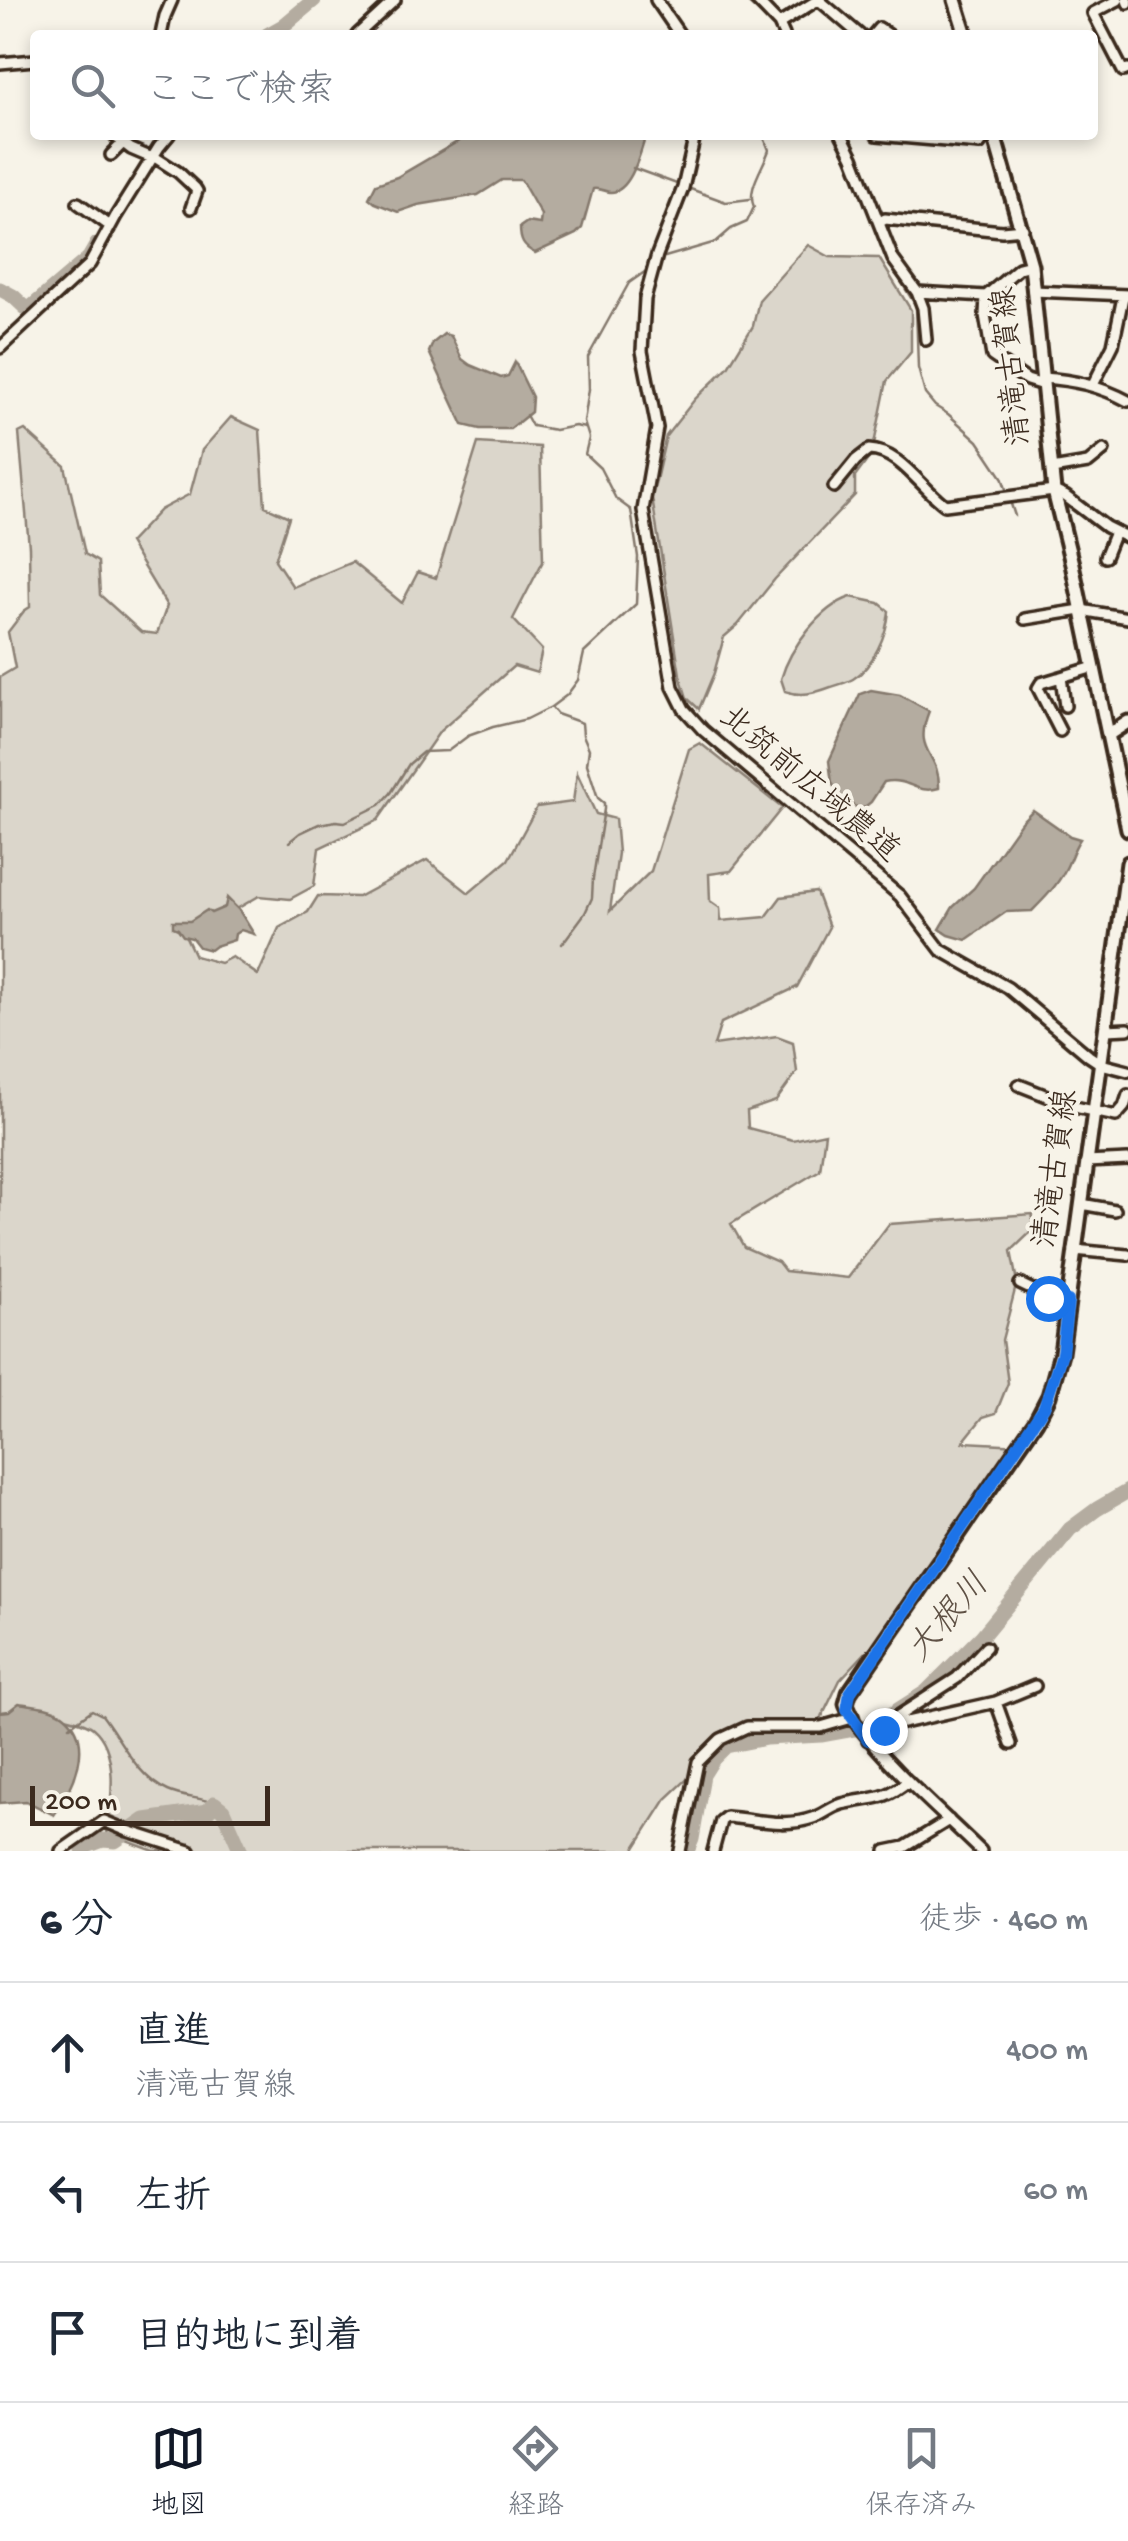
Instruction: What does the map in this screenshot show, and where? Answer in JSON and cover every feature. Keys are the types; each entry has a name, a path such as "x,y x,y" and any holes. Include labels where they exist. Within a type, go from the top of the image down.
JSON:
{"main road":[{"path":"955,0 964,30"},
{"name":"清滝古賀線","path":"991,140 1031,266 1054,492 1108,735 1125,792 1128,829"},
{"path":"1108,735 1128,722"},
{"name":"清滝古賀線","path":"852,1718 846,1704 850,1693 1044,1407 1062,1353 1080,1204 1126,903 1128,863"}],"street":[{"path":"162,30 172,0"},
{"path":"362,30 395,0"},
{"path":"656,0 677,30"},
{"path":"756,0 782,30"},
{"path":"779,24 819,0 854,30"},
{"path":"1118,0 1093,13 1123,71 1128,68"},
{"path":"0,63 30,60"},
{"path":"120,140 178,172 195,188 191,208"},
{"path":"0,348 90,264 166,140"},
{"name":"北筑前広域農道","path":"694,140 683,188 650,279 642,318 642,351 657,428 644,497 644,521 668,670 678,699 696,724 900,896 941,950 1008,988 1088,1056 1101,1064 1128,1070"},
{"path":"844,140 892,259 923,308 926,340"},
{"path":"934,140 980,144 984,140"},
{"path":"111,154 123,143"},
{"path":"78,203 110,226"},
{"path":"879,224 884,220 1002,231 1022,229"},
{"path":"916,292 986,296 1019,268 1031,266"},
{"path":"1033,291 1126,296 1113,345 1093,385"},
{"path":"986,296 992,356 1027,380 1066,379 1093,385 1128,401"},
{"path":"834,487 856,460 869,450 881,450 945,505 1054,492 1128,538"},
{"path":"1052,469 1088,462 1104,450"},
{"path":"1105,557 1115,532"},
{"path":"1025,619 1081,610 1128,618"},
{"path":"1060,731 1038,688 1040,683 1094,667"},
{"path":"1061,677 1065,706"},
{"path":"1106,1030 1128,1029"},
{"path":"1019,1084 1076,1107 1116,1116 1128,1095"},
{"path":"1086,1162 1128,1160"},
{"path":"1080,1204 1115,1210"},
{"path":"1074,1250 1128,1255"},
{"path":"1020,1284 1048,1298 1068,1301"},
{"path":"884,1730 892,1720 957,1678 986,1647"},
{"path":"868,1740 894,1725 996,1702 1035,1686"},
{"path":"996,1702 1010,1744"},
{"path":"680,1851 698,1762 720,1739 747,1728 820,1727 852,1718 908,1781 982,1851"},
{"path":"713,1851 720,1821 726,1816 789,1823 814,1818 839,1805 878,1799 908,1781"},
{"path":"886,1851 905,1847 949,1820"},
{"path":"61,1851 104,1821 144,1840 190,1851"}],"shaded area":[{"path":"460,140 644,140 624,186 610,192 593,189 582,228 535,253 523,243 520,227 527,222 540,224 541,215 521,180 502,180 478,195 398,212 369,198 376,184 397,177"},
{"path":"808,245 830,257 879,258 911,310 911,352 887,381 872,454 855,477 855,495 724,637 699,709 687,698 680,675 652,498 666,436 695,399 728,367 753,326 759,300"},
{"path":"444,334 451,336 462,359 501,378 508,376 515,362 532,397 531,412 510,429 463,425 429,352"},
{"path":"231,417 260,430 265,506 289,517 275,560 293,587 352,562 402,603 418,572 436,578 478,443 540,447 543,561 513,619 542,650 537,673 514,666 440,731 378,820 319,848 314,886 290,899 259,896 185,935 195,956 220,963 232,957 258,975 279,928 308,912 318,896 358,897 427,860 469,893 508,860 537,807 573,802 577,773 596,814 615,819 618,853 610,911 651,871 689,749 700,743 782,808 731,871 709,874 710,901 720,908 721,921 766,917 781,897 816,892 829,927 797,987 721,1023 714,1045 777,1036 793,1042 797,1072 776,1101 747,1111 748,1128 793,1140 825,1133 820,1170 731,1224 744,1247 778,1262 785,1271 848,1278 889,1224 1033,1214 1031,1232 1011,1251 1017,1282 1002,1340 1008,1383 996,1413 983,1417 963,1442 1020,1445 881,1636 840,1680 815,1731 731,1738 666,1799 633,1851 154,1851 107,1834 110,1763 102,1738 93,1728 33,1709 0,1728 0,677 15,668 8,632 30,607 19,433 25,430 65,466 85,554 98,562 100,595 141,632 157,634 167,606 129,543 160,510 190,494 202,450"},
{"path":"851,597 879,603 889,611 873,658 860,674 845,683 808,694 785,691 781,679 799,642 828,610"},
{"path":"871,690 900,695 929,711 925,745 935,766 939,788 884,782 862,809 843,802 832,783 829,761 860,694"},
{"path":"1033,810 1080,839 1054,887 1032,911 1006,912 966,940 940,929 953,907 974,888"},
{"path":"227,898 254,934 241,930 234,940 210,950 199,947 173,927 173,921 190,921 207,910 211,913 225,907"},
{"path":"19,1703 49,1708 65,1716 79,1739 74,1779 54,1815 26,1801 0,1803 0,1712"}],"waterway":[{"path":"276,30 314,0"},
{"path":"745,0 776,30"},
{"path":"665,257 716,242 747,222 754,207 754,186 769,150 765,140"},
{"path":"837,140 857,178"},
{"path":"633,168 726,202 750,199"},
{"path":"861,190 886,257 916,306 918,368 925,394 978,441 1002,477 1015,516"},
{"path":"0,289 28,310 89,258 97,244"},
{"path":"289,842 319,824 345,822 380,805 409,764 423,752 448,751 468,736 527,719 551,707 578,680 584,653 636,604 638,557 631,510 616,499 600,468 585,454 589,438 584,422 588,357 629,283 646,271"},
{"path":"526,415 532,426 555,430 585,428"},
{"path":"551,707 557,714 582,723 589,749 587,764 598,798 604,803 592,898 562,944"},
{"name":"大根川","path":"687,1851 703,1775 726,1746 865,1727 890,1715 926,1692 982,1636 1070,1529 1128,1491"},
{"path":"70,1726 92,1710 102,1715 139,1768 157,1785 214,1803"},
{"name":"大根川","path":"83,1851 103,1840 115,1841 145,1820 208,1811 214,1803 223,1810 241,1851"}],"route":[{"path":"884,1730 868,1740 847,1710 850,1693 1044,1407 1062,1353 1068,1301 1048,1298"}]}
